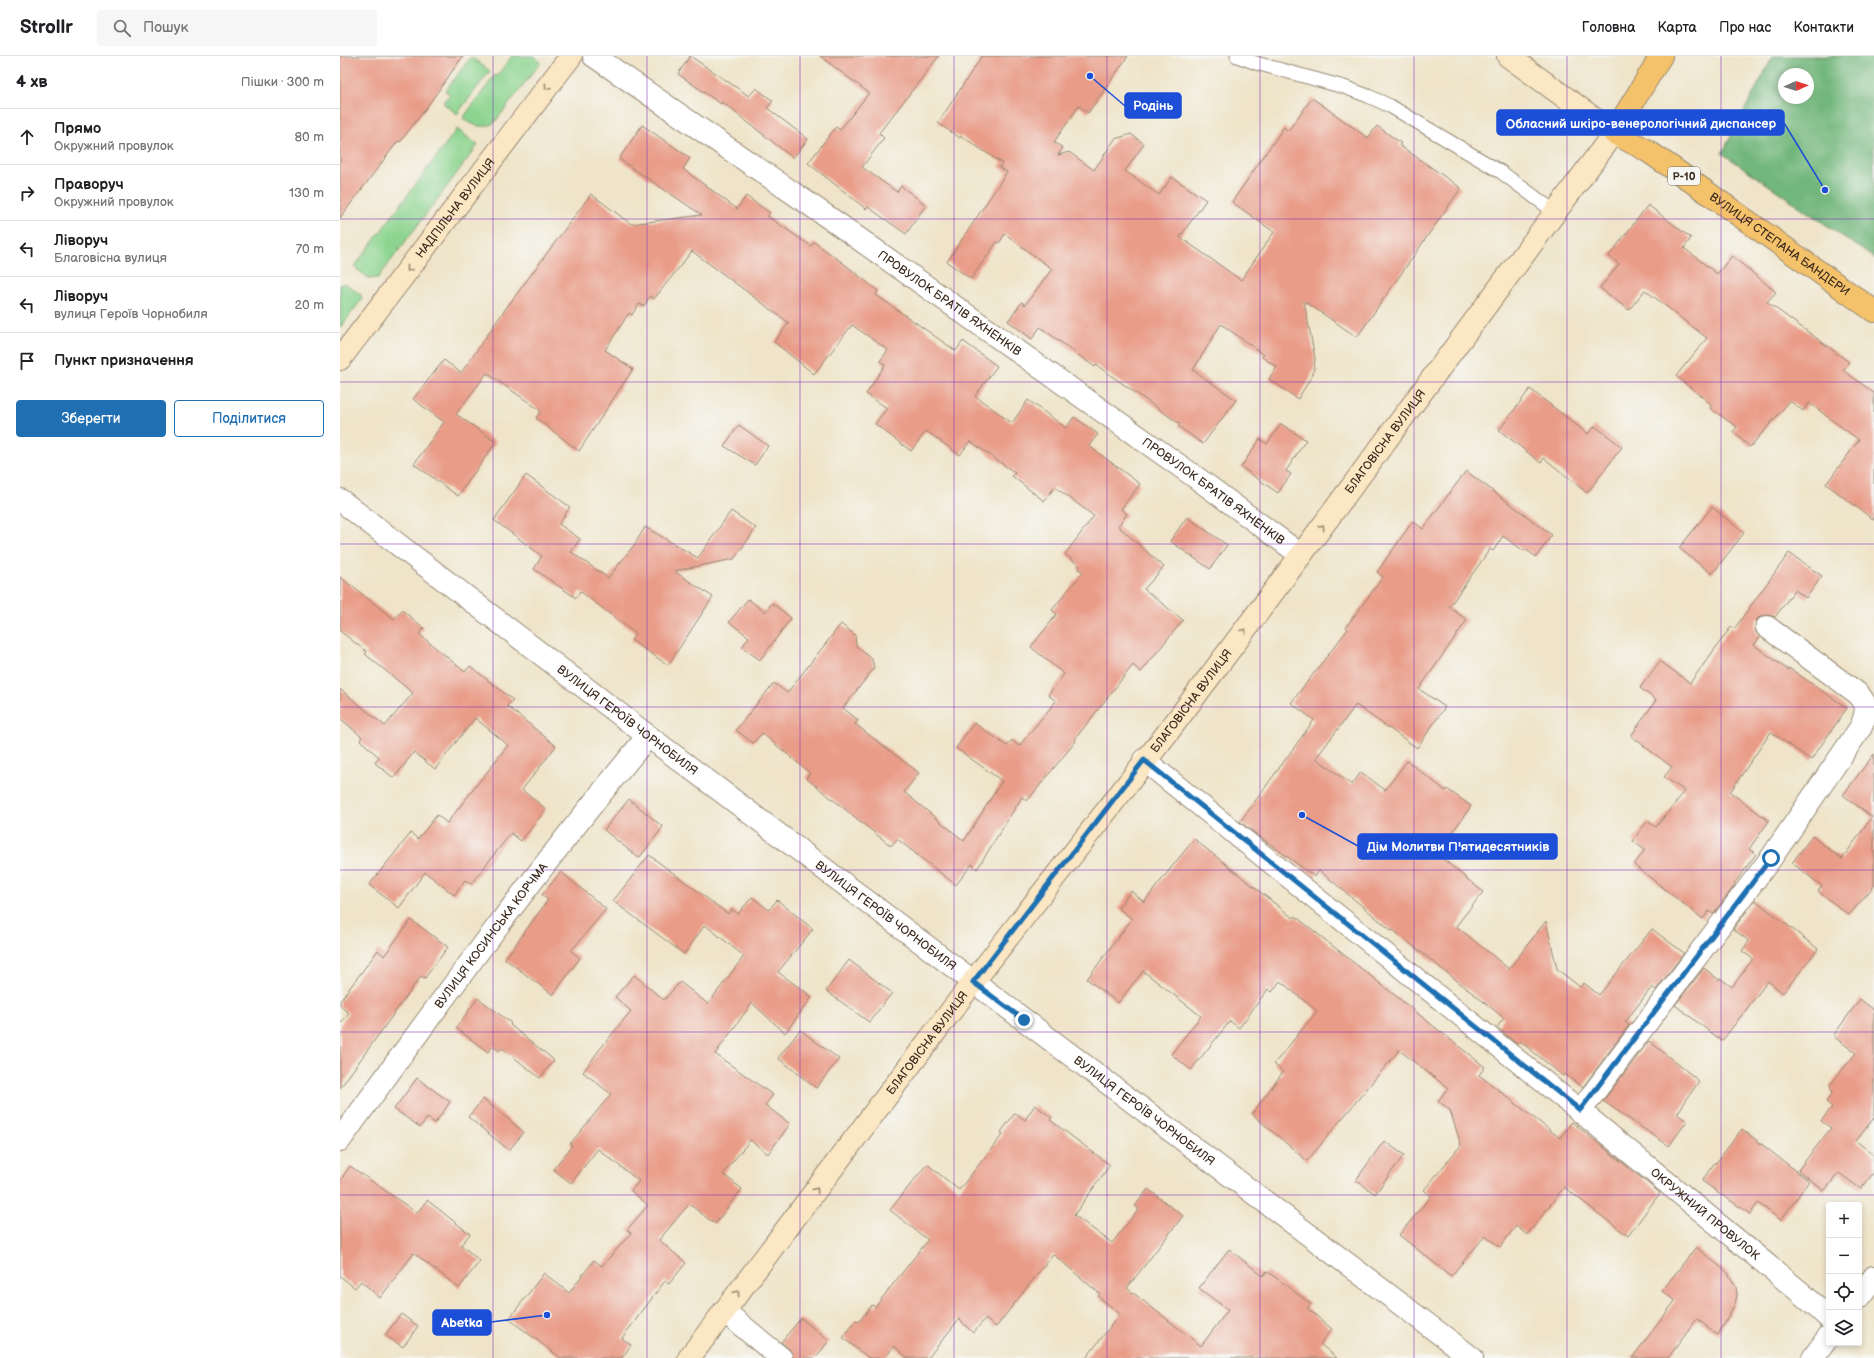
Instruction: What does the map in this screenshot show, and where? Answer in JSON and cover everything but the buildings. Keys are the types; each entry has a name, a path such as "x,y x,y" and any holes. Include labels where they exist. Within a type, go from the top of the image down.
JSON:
{"main road":[{"name":"НАДПІЛЬНА ВУЛИЦЯ","path":"340,359 570,56"},
{"name":"ВУЛИЦЯ СТЕПАНА БАНДЕРИ","path":"1508,56 1614,133 1646,150 1674,169 1874,311"},
{"path":"1614,133 1661,56"},
{"name":"БЛАГОВІСНА ВУЛИЦЯ","path":"688,1358 973,982 1301,555 1614,133"}],"street":[{"name":"ПРОВУЛОК БРАТІВ ЯХНЕНКІВ","path":"594,56 838,224 1194,476 1301,555"},
{"name":"ВУЛИЦЯ ГЕРОЇВ ЧОРНОБИЛЯ","path":"340,500 648,736 1472,1358"},
{"path":"1580,1110 1771,858 1861,727 1867,713 1867,706 1863,698 1768,627"},
{"name":"ВУЛИЦЯ КОСИНСЬКА КОРЧМА","path":"340,1140 467,967 598,797 648,736"},
{"name":"ОКРУЖНИЙ ПРОВУЛОК","path":"1144,760 1580,1110 1794,1287 1826,1315"},
{"path":"1862,1293 1874,1277"},
{"path":"724,1311 781,1358"},
{"path":"1813,1358 1826,1340"}],"lane":[{"path":"1237,56 1256,63 1344,87 1383,103 1500,172 1555,212"}],"green space":[{"path":"512,56 533,56 541,62 495,122 487,126 479,126 463,118 495,75 497,76"},
{"path":"1773,56 1874,56 1874,258 1722,153"},
{"path":"471,57 490,71 457,114 443,103 450,94 445,91"},
{"path":"457,129 478,145 378,278 370,279 354,267"},
{"path":"345,283 361,295 362,299 340,328 340,285"}],"place":[{"name":"Родінь","path":"1090,76"},
{"name":"Обласний шкіро-венерологічний диспансер","path":"1825,190"},
{"name":"Дім Молитви П'ятидесятників","path":"1302,815"},
{"name":"Abetka","path":"547,1315"}],"route":[{"path":"1024,1020 973,982 1144,760 1580,1110 1771,858"}]}
